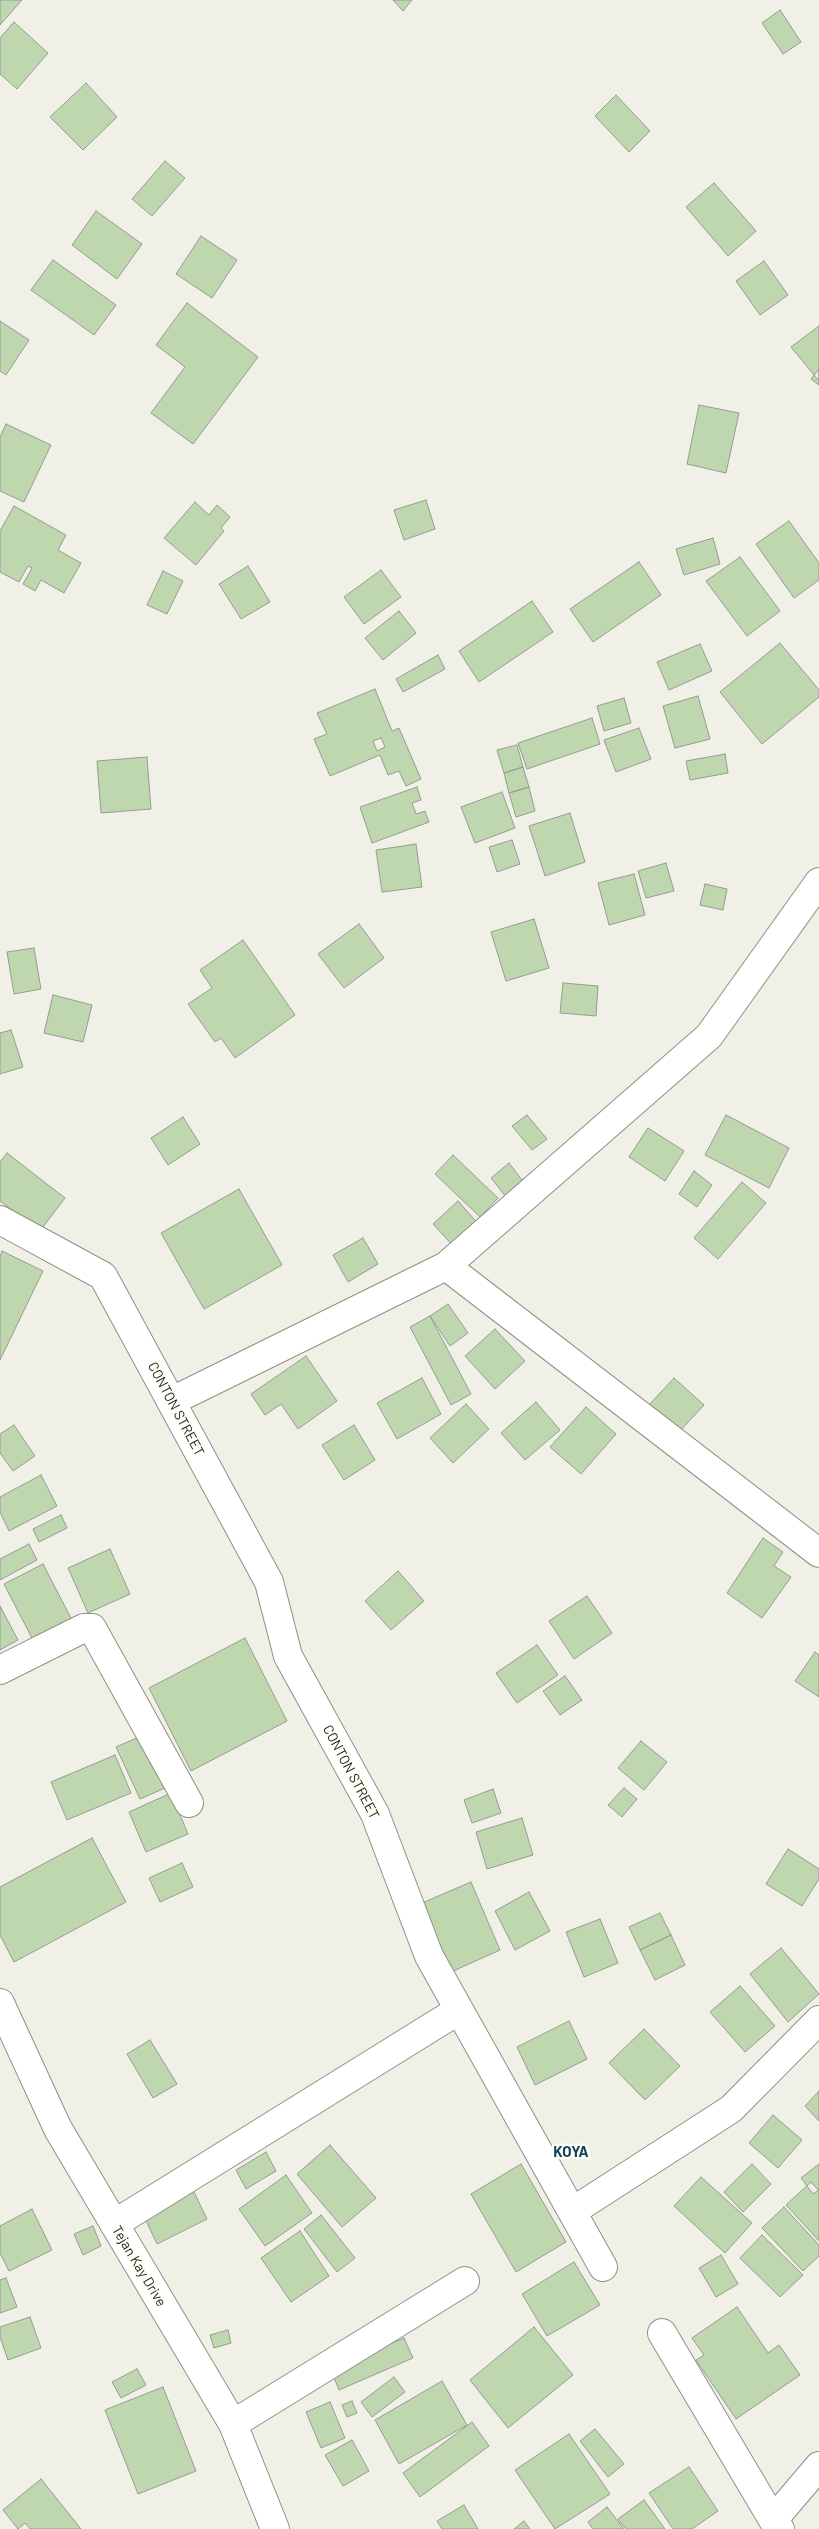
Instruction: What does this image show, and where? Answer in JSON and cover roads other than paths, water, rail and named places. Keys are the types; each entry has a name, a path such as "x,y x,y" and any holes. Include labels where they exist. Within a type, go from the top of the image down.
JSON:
{"street":[{"path":"172,1401 446,1266 709,1036 819,882"},
{"name":"CONTON STREET","path":"0,1220 104,1276 269,1582 288,1656 375,1814 428,1956 603,2267"},
{"path":"446,1266 819,1553"},
{"path":"0,1670 84,1628 92,1628 189,1803"},
{"name":"Tejan Kay Drive","path":"0,2003 58,2129 233,2424 275,2529"},
{"path":"114,2224 459,2010"},
{"path":"572,2211 731,2109 819,2020"},
{"path":"233,2424 465,2281"},
{"path":"662,2333 777,2524 819,2466"}],"district":[{"name":"KOYA","path":"571,2152"}]}
